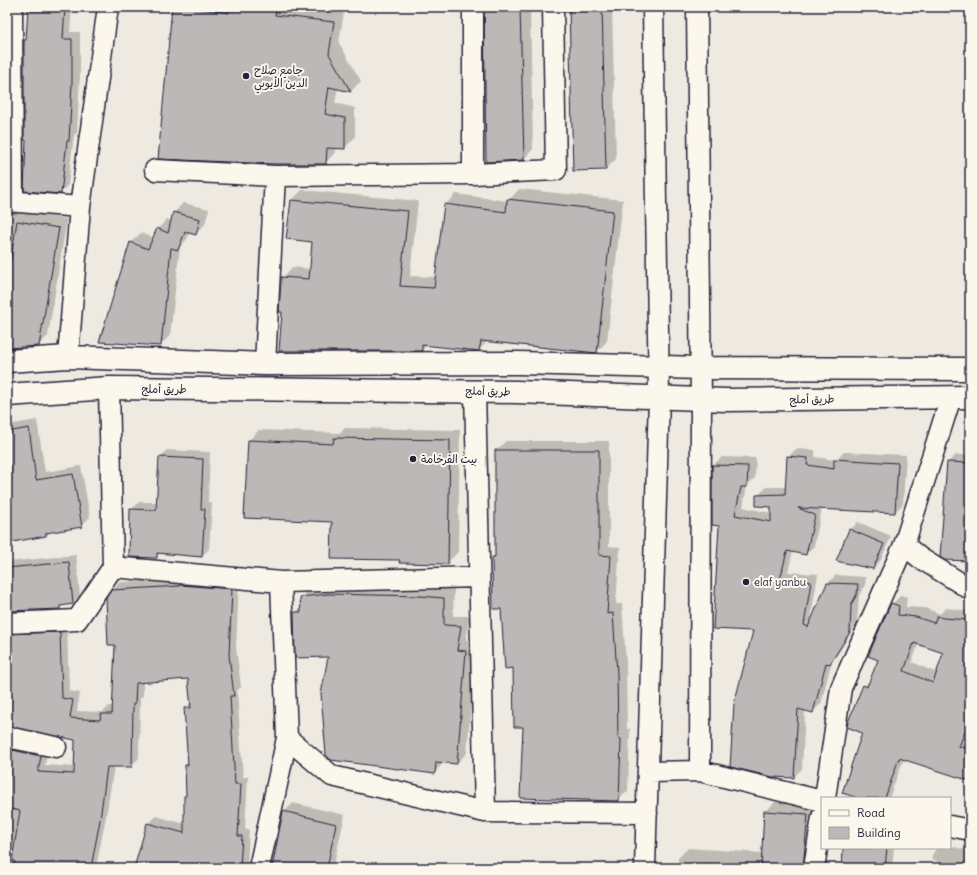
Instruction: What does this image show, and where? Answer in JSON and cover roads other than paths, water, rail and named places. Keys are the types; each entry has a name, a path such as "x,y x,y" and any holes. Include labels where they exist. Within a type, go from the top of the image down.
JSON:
{"highway":[{"path":"7,361 68,357 265,364 519,363 701,368 970,369"},
{"name":"طريق أملج","path":"7,395 110,388 476,391 701,399 960,397"}],"street":[{"path":"12,7 10,202 80,207"},
{"path":"68,357 80,207 108,7"},
{"path":"473,7 473,174"},
{"path":"155,170 275,176 473,174 556,170 553,7"},
{"path":"645,868 659,397 653,7"},
{"path":"697,7 701,368 700,771"},
{"path":"265,364 275,176"},
{"path":"7,623 77,620 113,567 110,388"},
{"path":"476,391 485,812"},
{"path":"825,797 841,688 904,545 960,397"},
{"path":"904,545 920,558 970,589"},
{"path":"113,567 281,582 479,577"},
{"path":"259,868 287,738 281,582"},
{"path":"7,737 56,747"},
{"path":"287,738 332,776 485,812 646,813"},
{"path":"648,772 700,771 821,801"},
{"path":"814,868 821,824"},
{"path":"951,826 970,830"}],"place":[{"name":"جامع صلاح الدين الأيوبي","path":"246,76"},
{"name":"بيت الفرخامة","path":"413,459"},
{"name":"elaf yanbu","path":"746,582"}]}
